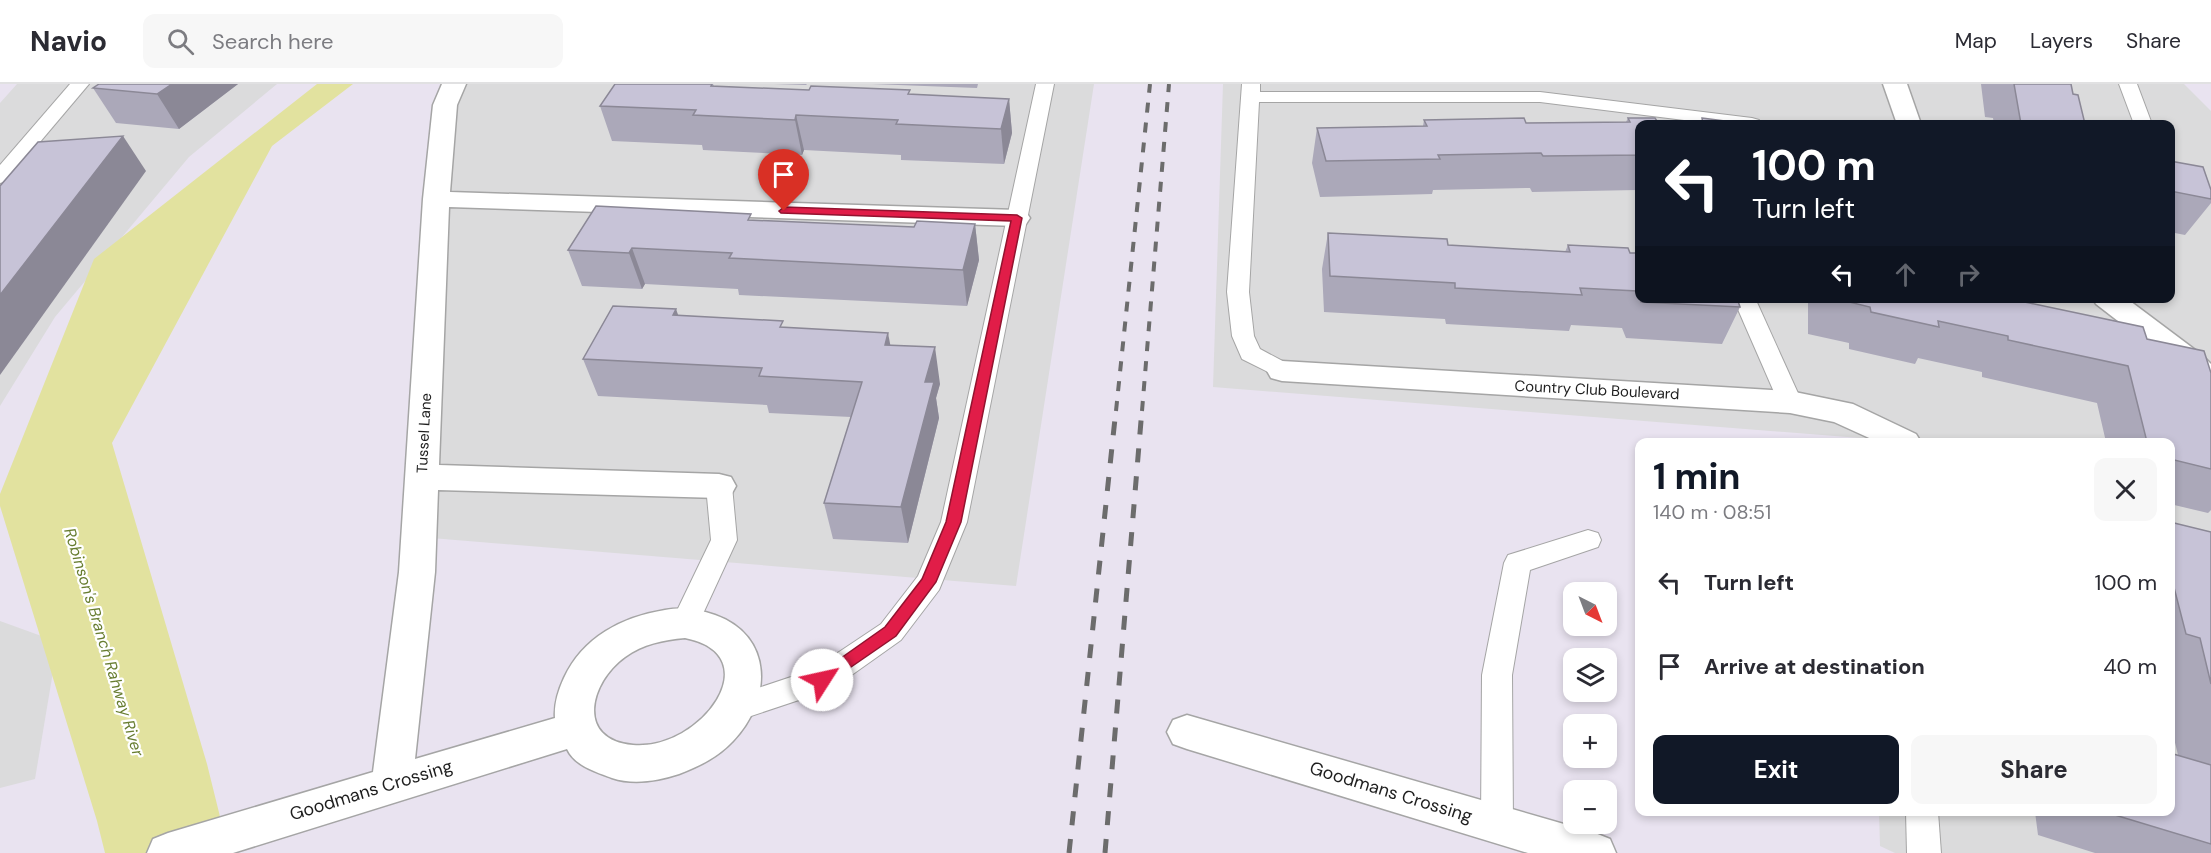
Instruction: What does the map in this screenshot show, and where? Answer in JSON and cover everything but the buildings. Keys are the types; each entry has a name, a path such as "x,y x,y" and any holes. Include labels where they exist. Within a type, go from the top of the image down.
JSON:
{"street":[{"name":"Tussel Lane","path":"392,784 417,572 436,199 445,105 454,84"},
{"path":"1895,84 1908,120"},
{"path":"436,199 1017,218"},
{"path":"2110,303 2191,362 2211,382"},
{"name":"Country Club Boulevard","path":"1282,371 1790,402 1842,412 1896,438"},
{"path":"422,477 719,486"},
{"path":"685,623 710,628 730,641 741,660 742,671 743,683 736,708 718,731 693,750 662,762 632,765 605,758 587,746 576,729 573,709 578,687 590,666 607,649 629,635 657,625 685,623"},
{"name":"Goodmans Crossing","path":"168,853 247,827 576,729"},
{"name":"Goodmans Crossing","path":"1187,732 1595,853"}],"lane":[{"path":"0,177 80,84"},
{"path":"736,708 822,680 891,632 929,582 954,522 1045,84"},
{"path":"2128,84 2142,120"},
{"path":"1282,371 1250,354 1243,336 1239,303 1251,91 1540,97 1723,120"},
{"path":"1746,303 1790,402"},
{"path":"685,623 724,540 719,486"},
{"path":"1497,824 1497,675 1518,563 1588,540"},
{"path":"1922,816 1924,853"}],"shaded area":[{"path":"17,84 277,84 189,157 55,317 0,406 0,103"},
{"path":"456,84 1094,84 1016,586 419,537"},
{"path":"1223,84 2184,84 2211,111 2211,853 1895,853 1880,846 1879,816 2175,816 2175,438 1860,438 1213,387"},
{"path":"0,621 58,642 35,779 0,788"}],"water":[{"name":"Robinson's Branch Rahway River","path":"317,84 353,84 272,146 112,443 207,764 229,853 105,853 0,506 0,494 94,259"}],"railway":[{"path":"1116,411 1150,84"},
{"path":"1142,411 1169,84"},
{"path":"1069,853 1116,409"},
{"path":"1105,853 1142,409"}],"route":[{"path":"784,211 1017,218 954,522 929,582 891,632 822,680"}]}
